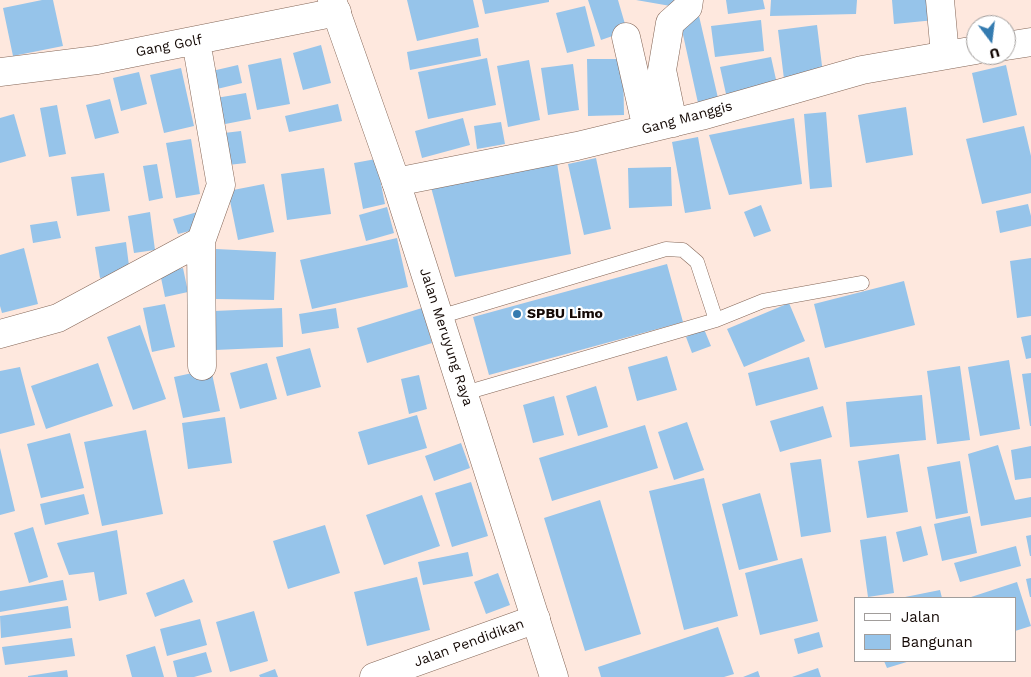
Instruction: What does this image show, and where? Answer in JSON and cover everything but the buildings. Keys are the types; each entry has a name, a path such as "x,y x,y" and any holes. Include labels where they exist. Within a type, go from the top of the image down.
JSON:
{"street":[{"path":"660,126 662,70 670,23 688,7 689,0"},
{"path":"940,0 945,55"},
{"name":"Gang Golf","path":"0,72 96,60 196,41 335,6"},
{"name":"Jalan Meruyung Raya","path":"335,6 396,182 465,393 554,677"},
{"path":"626,37 660,126"},
{"path":"196,41 221,185 201,241 202,366"},
{"path":"1016,44 1031,42"},
{"name":"Gang Manggis","path":"396,182 577,146 660,126 862,70 966,52"},
{"path":"0,334 58,318 201,241"},
{"name":"Jalan Pendidikan","path":"374,677 536,618"}],"lane":[{"path":"439,317 666,249 683,250 697,262 716,320"},
{"path":"465,393 716,320 763,301 862,283"}],"place":[{"name":"SPBU Limo","path":"517,314"}]}
